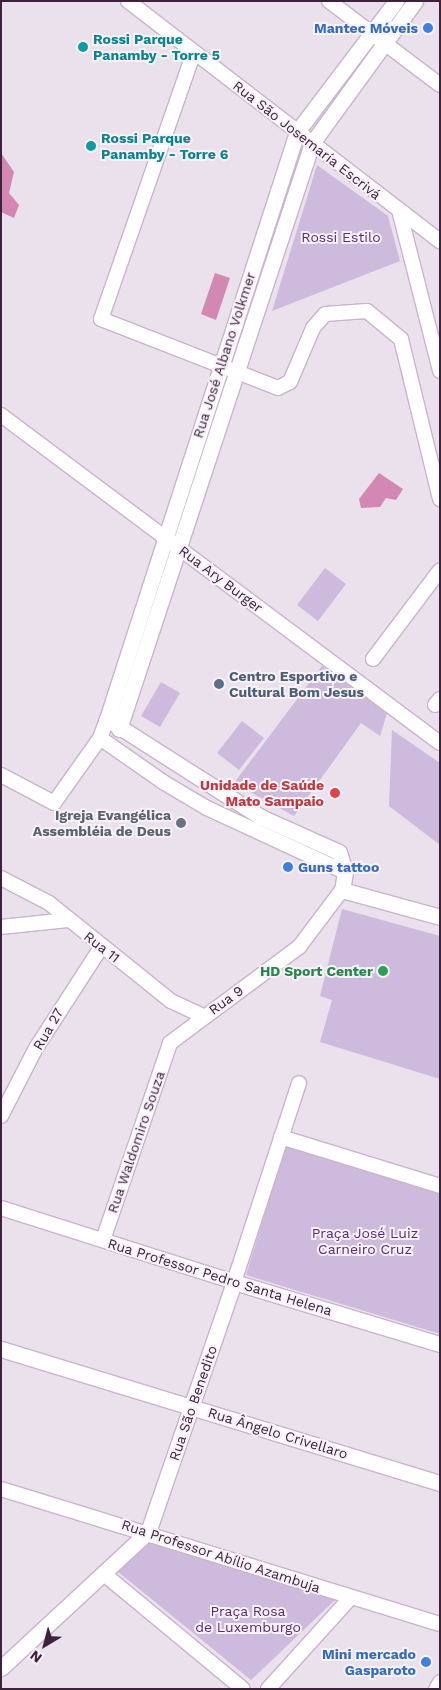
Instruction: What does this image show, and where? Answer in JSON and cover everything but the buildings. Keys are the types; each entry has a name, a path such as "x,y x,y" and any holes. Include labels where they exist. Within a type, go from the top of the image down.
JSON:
{"street":[{"name":"Rua São Josemaría Escrivá","path":"128,1 440,241"},
{"path":"329,1 440,85"},
{"name":"Rua José Albano Volkmer","path":"106,719 220,365 298,132 396,1"},
{"name":"Rua José Albano Volkmer","path":"120,729 179,548 240,372 312,144 416,1"},
{"path":"194,52 101,319 285,388 313,328 326,314 367,311 384,321 401,339 410,362 440,499"},
{"path":"400,210 440,371"},
{"path":"251,271 270,276"},
{"name":"Rua Ary Burger","path":"1,415 440,743"},
{"path":"373,659 440,570"},
{"path":"1,775 54,803 100,738 106,719 261,818 339,852 345,872 342,890 440,918"},
{"path":"100,738 207,808 345,872"},
{"name":"Rua 11","path":"1,878 49,903 172,1001 203,1016"},
{"name":"Rua 9","path":"170,1044 203,1016 299,947 342,890"},
{"path":"1,927 68,920"},
{"name":"Rua 27","path":"1,1116 40,1040 102,946"},
{"name":"Rua Waldomiro Souza","path":"103,1240 170,1044"},
{"name":"Rua São Benedito","path":"1,1668 148,1532 192,1407 299,1083"},
{"path":"281,1137 440,1186"},
{"name":"Rua Professor Pedro Santa Helena","path":"1,1208 234,1282 440,1344"},
{"name":"Rua Ângelo Crivellaro","path":"1,1349 440,1483"},
{"name":"Rua Professor Abílio Azambuja","path":"1,1489 148,1532 351,1598 440,1624"},
{"path":"104,1574 244,1689"},
{"path":"268,1689 351,1598"},
{"path":"436,1689 440,1682"}],"green space":[{"name":"Rossi Estilo","path":"317,165 388,216 400,261 272,311"},
{"path":"325,568 346,584 318,621 297,605"},
{"path":"322,666 387,713 380,736 361,723 294,816 234,783"},
{"path":"161,682 180,693 160,727 141,716"},
{"path":"242,721 264,738 239,770 217,753"},
{"path":"392,730 440,763 440,845 389,806"},
{"name":"HD Sport Center","path":"342,909 440,936 440,1079 320,1042 332,1000 320,996"},
{"name":"Praça José Luiz Carneiro Cruz","path":"285,1146 440,1194 440,1334 246,1275"},
{"name":"Praça Rosa de Luxemburgo","path":"148,1540 335,1600 251,1680 117,1571"}],"shaded area":[{"path":"1,153 14,172 9,193 19,205 14,218 1,212"},
{"path":"215,273 230,278 216,320 201,314"},
{"path":"379,473 403,489 396,500 386,498 380,507 361,508 359,499"}],"place":[{"name":"Mantec Móveis","path":"428,28"},
{"name":"Rossi Parque Panamby - Torre 5","path":"83,47"},
{"name":"Rossi Parque Panamby - Torre 6","path":"91,146"},
{"name":"Centro Esportivo e Cultural Bom Jesus","path":"219,684"},
{"name":"Unidade de Saúde Mato Sampaio","path":"335,793"},
{"name":"Igreja Evangélica Assembléia de Deus","path":"181,823"},
{"name":"Guns tattoo","path":"288,867"},
{"name":"HD Sport Center","path":"383,971"},
{"name":"Mini mercado Gasparoto","path":"426,1662"}]}
